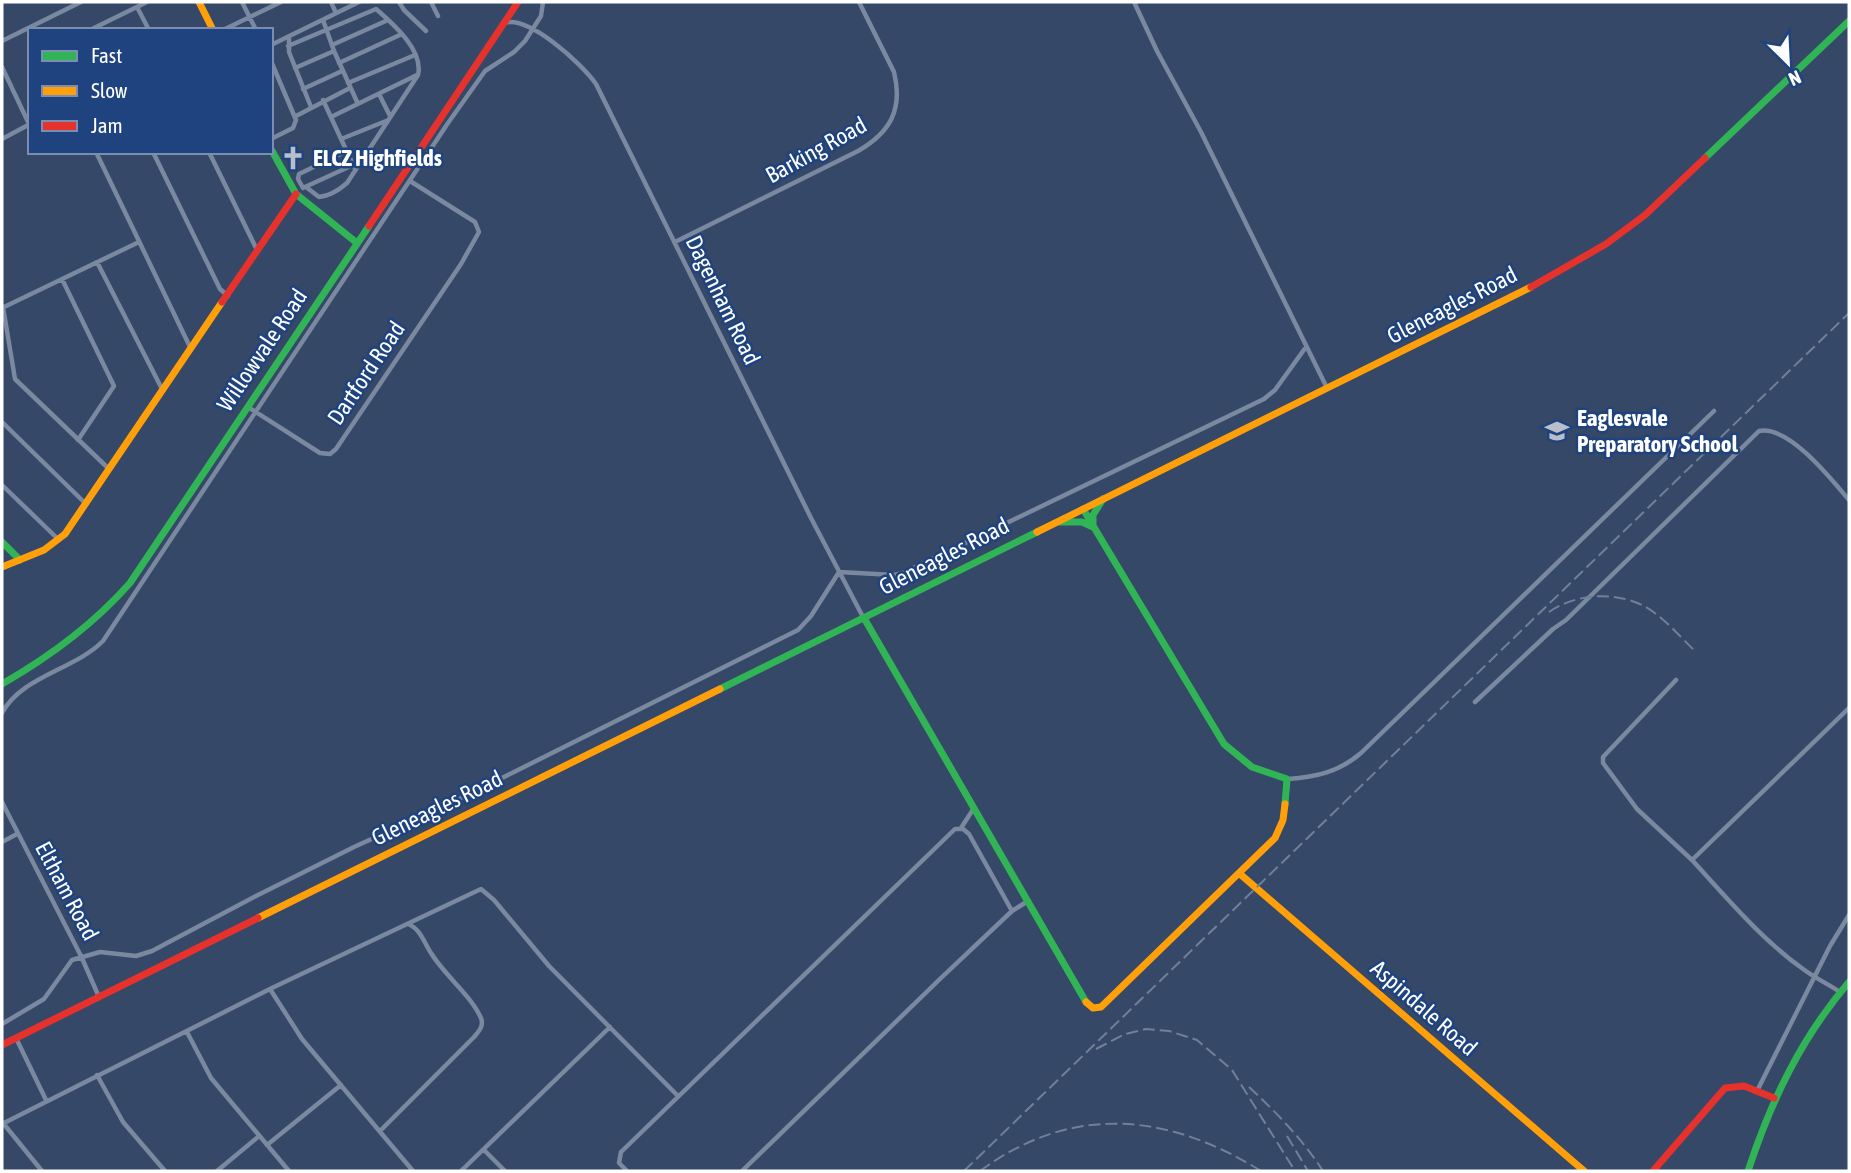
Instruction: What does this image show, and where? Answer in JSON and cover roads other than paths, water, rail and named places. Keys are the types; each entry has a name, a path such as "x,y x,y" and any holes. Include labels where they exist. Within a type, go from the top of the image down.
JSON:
{"street":[{"path":"34,28 81,2"},
{"path":"94,28 147,2"},
{"path":"199,2 212,28"},
{"path":"242,2 255,28"},
{"path":"227,28 280,2"},
{"path":"331,2 336,13"},
{"path":"273,44 359,2"},
{"path":"399,2 426,31"},
{"path":"431,2 438,16"},
{"path":"2,713 15,696 85,655 103,640 485,71 513,52 533,30 541,16 543,2"},
{"name":"Barking Road","path":"675,242 858,151 881,136 896,107 897,83 859,2"},
{"path":"1134,2 1327,389"},
{"path":"504,23 522,23 516,4"},
{"name":"Willowvale Road","path":"2,684 66,646 109,607 130,583 516,4"},
{"path":"138,7 148,28"},
{"path":"288,46 374,9 402,34 415,55 419,68 418,75 339,190 319,197 301,190"},
{"path":"323,20 358,104"},
{"path":"295,68 388,20"},
{"name":"Gleneagles Road","path":"2,1045 1552,276 1613,239 1663,198 1849,21"},
{"name":"Dagenham Road","path":"522,23 580,64 596,84 864,618"},
{"path":"2,41 28,30"},
{"path":"339,63 402,34"},
{"path":"289,37 288,46 311,107"},
{"path":"296,116 349,86 415,55"},
{"path":"273,65 296,116 293,128 273,138"},
{"path":"2,67 28,122"},
{"path":"303,89 342,71"},
{"path":"331,117 418,75"},
{"path":"379,94 389,118"},
{"path":"323,100 354,167"},
{"path":"341,139 389,118"},
{"path":"2,139 28,125"},
{"path":"301,190 299,174 347,151"},
{"path":"273,152 316,212 357,243"},
{"path":"97,154 191,349"},
{"path":"154,154 220,289 228,296"},
{"path":"210,154 257,250"},
{"path":"2,567 59,541 110,470 257,250 301,190 354,167"},
{"name":"Dartford Road","path":"248,407 312,449 326,455 333,453 477,237 478,228 475,222 410,181"},
{"path":"110,470 15,379 2,308 139,242"},
{"path":"97,262 163,391"},
{"path":"62,279 114,386 78,440"},
{"path":"2,1024 40,1003 72,960 100,952 136,956 152,951 256,896 464,797 798,630 811,616 839,572 894,575 903,573 1264,399 1275,390 1306,346"},
{"path":"1083,509 1224,744 1250,767 1266,774 1287,779 1324,775 1351,762 1361,753 1714,411"},
{"path":"2,422 86,504"},
{"path":"1475,702 1566,620 1759,431 1769,431 1808,453 1849,500"},
{"path":"2,485 59,541"},
{"path":"1093,527 1093,516 1105,497"},
{"path":"1057,522 1082,522 1093,527"},
{"path":"2,542 20,559"},
{"path":"864,618 1087,1003 1095,1008 1104,1005 1268,845 1283,820 1287,779"},
{"path":"1676,680 1603,757 1603,763 1637,809 1692,860 1743,915 1784,954 1840,992"},
{"path":"1692,860 1849,708"},
{"name":"Eltham Road","path":"2,802 81,956 99,997"},
{"path":"627,1171 619,1163 621,1152 951,833 961,828 974,808"},
{"path":"961,828 969,834 1012,911"},
{"path":"2,842 17,834"},
{"name":"Aspindale Road","path":"1240,874 1584,1171"},
{"path":"43,1171 2,1123 270,989 481,889 494,900 549,966 678,1096"},
{"path":"741,1171 1012,911 1027,901"},
{"path":"1757,1091 1849,915"},
{"path":"380,1130 474,1037 482,1024 471,1003 430,953 417,930 408,925"},
{"path":"1748,1171 1774,1098 1810,1031 1849,982"},
{"path":"270,989 302,1039 413,1171"},
{"path":"461,1171 610,1027"},
{"path":"187,1032 211,1078 289,1171"},
{"path":"16,1038 46,1100"},
{"path":"96,1075 123,1122 165,1171"},
{"path":"1653,1171 1725,1088 1737,1084 1774,1098"},
{"path":"267,1145 341,1085"},
{"path":"217,1171 258,1137"},
{"path":"484,1150 505,1171"}],"railway":[{"path":"964,1171 1849,313"},
{"path":"1549,612 1570,601 1594,596 1631,601 1656,614 1695,651"},
{"path":"1096,1049 1125,1034 1146,1029 1169,1031 1197,1040 1232,1070 1295,1171"},
{"path":"1249,1087 1289,1127 1323,1171"},
{"path":"980,1171 1015,1149 1050,1134 1085,1126 1120,1124 1155,1128 1191,1137 1261,1171"},
{"path":"1287,1136 1308,1171"}],"place":[{"name":"ELCZ Highfields","path":"293,158"},
{"name":"Eaglesvale Preparatory School","path":"1557,431"}]}
